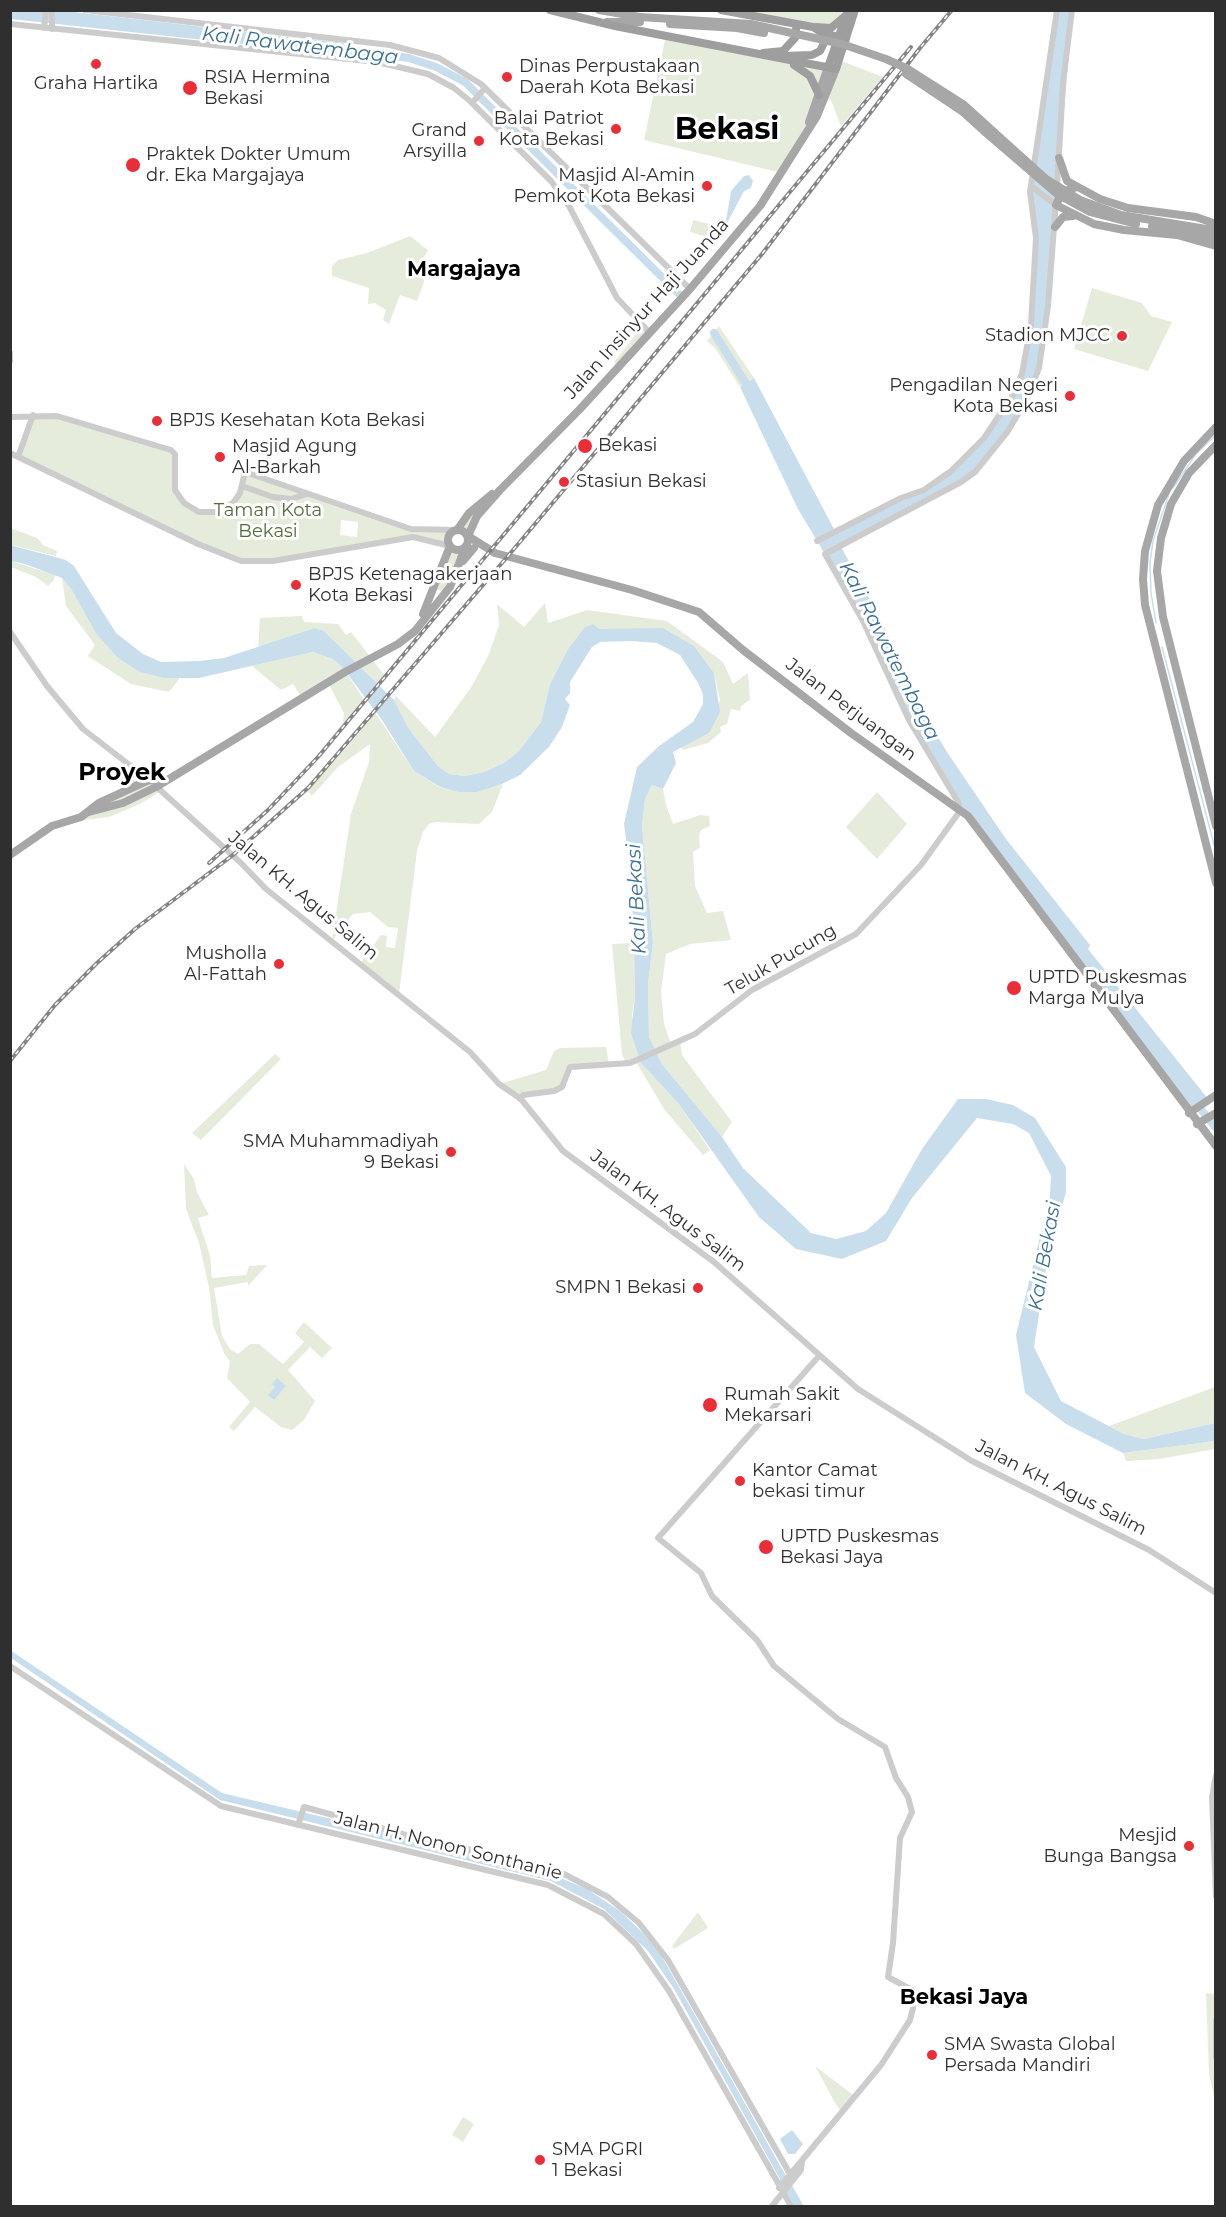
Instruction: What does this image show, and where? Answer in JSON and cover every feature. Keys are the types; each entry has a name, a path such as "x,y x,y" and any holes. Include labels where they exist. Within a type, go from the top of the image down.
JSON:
{"highway":[{"path":"550,10 780,60 832,68 848,10"},
{"path":"721,10 809,26 842,38"},
{"path":"809,26 836,26 848,10"},
{"path":"842,38 855,10"},
{"path":"754,54 783,51 790,45 796,28 792,23"},
{"path":"768,57 812,55 820,51 826,38 809,26"},
{"path":"780,60 806,72 813,80 819,95"}],"main road":[{"path":"599,10 640,20"},
{"path":"602,22 640,20 751,24 842,44 886,59 908,69 963,104 1046,178 1080,201 1120,215 1215,232"},
{"name":"Jalan Insinyur Haji Juanda","path":"802,139 832,68"},
{"name":"Jalan Insinyur Haji Juanda","path":"468,536 477,516 580,410 690,289 760,206 824,102 832,68"},
{"path":"1059,158 1064,177 1081,189 1128,208 1196,218 1215,224"},
{"path":"1081,189 1062,192 1054,204 1074,216 1107,227 1177,235 1215,246"},
{"path":"1074,216 1072,201 1081,189"},
{"path":"1055,227 1063,217 1074,216"},
{"path":"1205,232 1215,240"},
{"path":"1215,427 1184,461 1162,497 1148,536 1143,579 1145,605 1215,883"},
{"path":"1215,445 1190,473 1171,504 1161,538 1157,571 1162,617 1215,826"},
{"name":"Jalan Insinyur Haji Juanda","path":"457,530 469,513 501,489"},
{"path":"10,855 52,826 89,812 123,803 156,787 321,686 415,632 446,593 461,563 468,547 468,536 463,531 457,530 449,537 450,546 420,619 380,652"},
{"name":"Jalan Perjuangan","path":"468,536 486,549 632,590 699,612 793,689 960,811 975,826 1215,1146"},
{"path":"450,546 458,550 468,547 486,549"},
{"path":"435,586 440,592 446,593"},
{"path":"89,812 99,803 149,780 165,780"},
{"path":"1191,1112 1215,1095"},
{"path":"1199,1123 1214,1114"}],"street":[{"path":"85,10 390,45 445,61 484,88 690,289"},
{"path":"817,541 901,498 924,490 951,471 984,438 1014,393 1022,373 1033,303 1036,238 1031,186 1057,10"},
{"path":"960,811 958,802 909,720 863,621 825,554 975,472 1008,431 1027,399 1039,368 1055,227 1054,204 1063,83 1072,10"},
{"path":"48,26 49,11"},
{"path":"10,24 48,26 377,62 428,74 454,88 473,102 552,180 612,291 624,307 650,333"},
{"path":"473,102 484,88"},
{"path":"1031,186 1054,204"},
{"path":"10,353 10,361"},
{"path":"18,457 33,415"},
{"path":"10,417 59,416 171,450 175,454 175,490 184,503 199,512 217,512 233,503 242,486 245,472 411,528 457,530"},
{"path":"10,453 198,544 241,561 272,561 413,537 425,538 450,546"},
{"path":"242,486 273,497 291,499 307,494"},
{"path":"425,538 422,534 426,529"},
{"path":"835,531 840,545"},
{"name":"Jalan KH. Agus Salim","path":"10,633 75,722 149,780 179,810 242,862 266,889 476,1057 499,1084 520,1099 563,1151 714,1262 866,1395 927,1434 1048,1501 1149,1550 1215,1593"},
{"name":"Teluk Pucung","path":"520,1099 523,1095 554,1091 562,1087 570,1067 635,1060 695,1034 752,990 856,934 921,865 960,811"},
{"path":"782,2189 881,2065 912,2016 912,1990 888,1977 893,1943 900,1838 912,1812 911,1804 896,1778 885,1747 838,1719 774,1666 757,1640 712,1596 702,1573 658,1538 819,1356"},
{"name":"Jalan H. Nonon Sonthanie","path":"10,1666 213,1802 239,1812 299,1822 548,1885 582,1900 613,1922 651,1963 790,2206"},
{"path":"1215,1775 1212,1812 1215,1896"},
{"name":"Jalan H. Nonon Sonthanie","path":"299,1822 303,1809 365,1826 554,1870 590,1887 626,1910 651,1936 676,1973 790,2174"},
{"path":"362,1839 365,1826"},
{"path":"1215,2021 1215,2057"},
{"path":"762,2160 775,2189 775,2198 771,2206"},
{"path":"771,2206 790,2174 800,2166"}],"green space":[{"path":"721,11 848,11 831,28"},
{"path":"666,35 828,67 802,139 782,173 644,140"},
{"path":"839,60 883,77 841,126 831,100 826,98"},
{"path":"693,220 717,226 714,239 690,232"},
{"path":"410,236 428,250 421,262 424,282 417,301 400,295 389,324 383,320 386,310 375,303 368,304 369,288 332,276 332,266 338,260 367,253"},
{"name":"Stadion MJCC","path":"1092,288 1142,303 1151,316 1172,322 1148,371 1074,349"},
{"path":"642,326 650,333 615,365 615,361"},
{"path":"719,326 754,378 740,387 715,348 707,341"},
{"name":"Taman Kota Bekasi","path":"33,415 54,415 175,454 173,479 184,503 208,513 233,503 245,472 411,529 457,530 487,497 467,534 460,530 452,532 449,536 450,546 425,538 283,559 234,559 18,457","holes":["341,520 358,522 357,537 340,535"]},
{"path":"10,528 37,538 43,545 57,551 56,556 11,545"},
{"path":"450,546 461,550 446,593 436,589"},
{"path":"11,561 55,575 54,580 48,586 36,577 11,567"},
{"path":"62,578 71,589 97,635 118,658 166,678 180,678 169,692 131,684 88,656 95,645 66,606"},
{"path":"545,603 548,623 587,610 667,621 723,662 733,684 748,673 750,700 741,706 740,711 731,709 727,724 720,727 721,732 708,743 683,750 681,747 709,733 720,700 714,673 695,647 584,628 568,649 550,684 541,722 519,751 504,763 484,772 465,776 449,774 438,766 409,729 393,700 396,696 435,737 472,686 489,654 499,625 497,604 524,627"},
{"path":"302,616 304,622 338,624 346,635 351,632 386,677 379,685 324,631 315,628 258,649 260,618"},
{"path":"313,652 333,659 343,668 365,701 343,724 344,713 328,683 302,698 293,684 281,690 252,666"},
{"path":"374,711 414,771 439,787 458,792 478,792 503,784 492,812 479,824 435,822 429,824 423,832 417,851 399,994 359,965 381,935 387,936 386,947 395,948 398,928 388,927 370,912 353,914 332,941 351,814 369,762 370,744 338,767 312,796 308,791 359,733"},
{"path":"141,774 161,791 140,804 109,817 84,820 81,817"},
{"path":"652,785 663,789 673,824 700,815 709,816 710,826 701,830 700,848 693,852 695,886 707,913 723,911 731,940 690,944 666,954 661,991 664,1024 671,1044 680,1040 682,1055 732,1122 722,1137 662,1064 649,1037 648,984 653,943 642,825 645,799"},
{"path":"877,792 907,824 877,859 846,827"},
{"path":"634,943 635,996 632,1015 641,1063 678,1103 710,1150 703,1155 664,1109 635,1060 626,1063 622,1054 612,944"},
{"path":"606,1047 609,1064 574,1066 562,1087 520,1099 499,1084 546,1070 554,1051 560,1048"},
{"path":"275,1054 281,1059 201,1140 192,1133"},
{"path":"184,1164 194,1179 197,1192 209,1215 198,1218 210,1256 212,1278 246,1275 249,1266 267,1265 248,1286 248,1282 214,1288 222,1336 230,1349 238,1354 250,1344 259,1344 283,1364 304,1342 295,1333 304,1322 332,1348 322,1358 310,1347 288,1370 315,1401 304,1420 292,1430 281,1427 255,1407 234,1431 229,1427 250,1402 227,1378 230,1362 213,1325 209,1287 199,1243 186,1209"},
{"path":"1215,1387 1215,1423 1144,1439 1124,1434 1109,1426"},
{"path":"1215,1441 1215,1449 1159,1459 1126,1461 1123,1453"},
{"path":"698,1912 708,1928 674,1949 672,1946"},
{"path":"1206,1993 1215,1994 1215,2100 1209,2074"},
{"path":"815,2066 856,2097 842,2113 834,2101"},
{"path":"463,2117 474,2124 463,2142 452,2135"}],"water":[{"path":"11,11 74,12 344,43 342,55 11,19"},
{"path":"1057,11 1072,11 1055,227 1039,368 1015,421 975,472 840,545 879,616 923,712 947,752 1006,839 1090,945 1088,949 1209,1100 1194,1110 968,816 909,720 844,586 798,509 740,387 754,378 835,531 919,492 971,453 1014,393 1028,344 1036,251 1030,192"},
{"path":"749,175 753,181 751,188 744,191 725,227 731,191 744,176"},
{"name":"Kali Bekasi","path":"10,545 66,560 74,566 116,633 143,654 161,662 224,658 315,628 324,631 393,699 409,729 438,766 449,774 465,776 484,772 504,763 519,751 541,722 550,684 568,649 584,628 593,624 599,629 663,628 695,647 714,673 720,712 709,733 673,752 676,763 663,789 652,785 645,799 642,825 653,943 648,984 649,1037 662,1064 722,1137 743,1168 811,1233 836,1239 866,1231 886,1213 922,1149 958,1099 986,1099 1013,1105 1035,1118 1066,1167 1066,1192 1047,1263 1034,1347 1061,1401 1124,1434 1144,1439 1215,1423 1215,1441 1123,1453 1066,1424 1025,1393 1016,1335 1050,1196 1051,1176 1029,1133 1013,1124 977,1118 912,1198 886,1241 842,1259 796,1249 759,1217 678,1103 641,1063 631,1033 635,996 634,947 631,876 624,824 637,767 659,746 693,722 703,704 703,694 698,683 680,655 657,643 600,642 592,647 570,682 570,693 565,699 570,705 562,727 549,747 520,775 502,784 478,792 458,792 440,787 414,771 382,720 343,668 333,659 313,652 199,678 165,678 140,672 118,658 97,635 71,589 62,578 11,561"},
{"path":"277,1378 286,1386 274,1400 268,1395 275,1387 272,1384"},
{"path":"10,1650 222,1793 534,1867 587,1889 620,1911 643,1933 661,1955 786,2176 781,2181 674,1989 648,1951 604,1909 551,1881 220,1800 11,1658"},
{"path":"792,2130 803,2144 795,2154 788,2154 780,2139"}],"waterway":[{"name":"Kali Rawatembaga","path":"332,48 409,58 436,67 465,82 679,294"},
{"name":"Kali Rawatembaga","path":"714,333 752,393"},
{"path":"1173,488 1196,454 1216,435"},
{"path":"1156,623 1151,593 1150,562 1153,541 1169,494"},
{"path":"1162,647 1216,852"},
{"name":"Kali Rawatembaga","path":"1194,1101 1216,1128"},
{"path":"784,2179 799,2206"}],"railway":[{"path":"10,1061 55,1005 97,963 135,929 233,855 309,787 508,556 762,254 920,48 952,10"},
{"path":"209,863 268,810 318,757 911,47"}],"place":[{"name":"Graha Hartika","path":"96,64"},
{"name":"Dinas Perpustakaan Daerah Kota Bekasi","path":"507,77"},
{"name":"RSIA Hermina Bekasi","path":"190,88"},
{"name":"Balai Patriot Kota Bekasi","path":"616,129"},
{"name":"Grand Arsyilla","path":"479,141"},
{"name":"Praktek Dokter Umum dr. Eka Margajaya","path":"133,165"},
{"name":"Masjid Al-Amin Pemkot Kota Bekasi","path":"707,186"},
{"name":"Stadion MJCC","path":"1122,336"},
{"name":"Pengadilan Negeri Kota Bekasi","path":"1070,396"},
{"name":"BPJS Kesehatan Kota Bekasi","path":"157,421"},
{"name":"Bekasi","path":"585,446"},
{"name":"Masjid Agung Al-Barkah","path":"220,457"},
{"name":"Stasiun Bekasi","path":"564,482"},
{"name":"BPJS Ketenagakerjaan Kota Bekasi","path":"296,585"},
{"name":"Musholla Al-Fattah","path":"279,964"},
{"name":"UPTD Puskesmas Marga Mulya","path":"1014,988"},
{"name":"SMA Muhammadiyah 9 Bekasi","path":"451,1152"},
{"name":"SMPN 1 Bekasi","path":"698,1288"},
{"name":"Rumah Sakit Mekarsari","path":"710,1405"},
{"name":"Kantor Camat bekasi timur","path":"740,1481"},
{"name":"UPTD Puskesmas Bekasi Jaya","path":"766,1547"},
{"name":"Mesjid Bunga Bangsa","path":"1189,1846"},
{"name":"SMA Swasta Global Persada Mandiri","path":"932,2055"},
{"name":"SMA PGRI 1 Bekasi","path":"540,2160"}],"district":[{"name":"Bekasi","path":"727,130"},
{"name":"Margajaya","path":"464,270"},
{"name":"Proyek","path":"122,773"},
{"name":"Bekasi Jaya","path":"964,1998"}]}
